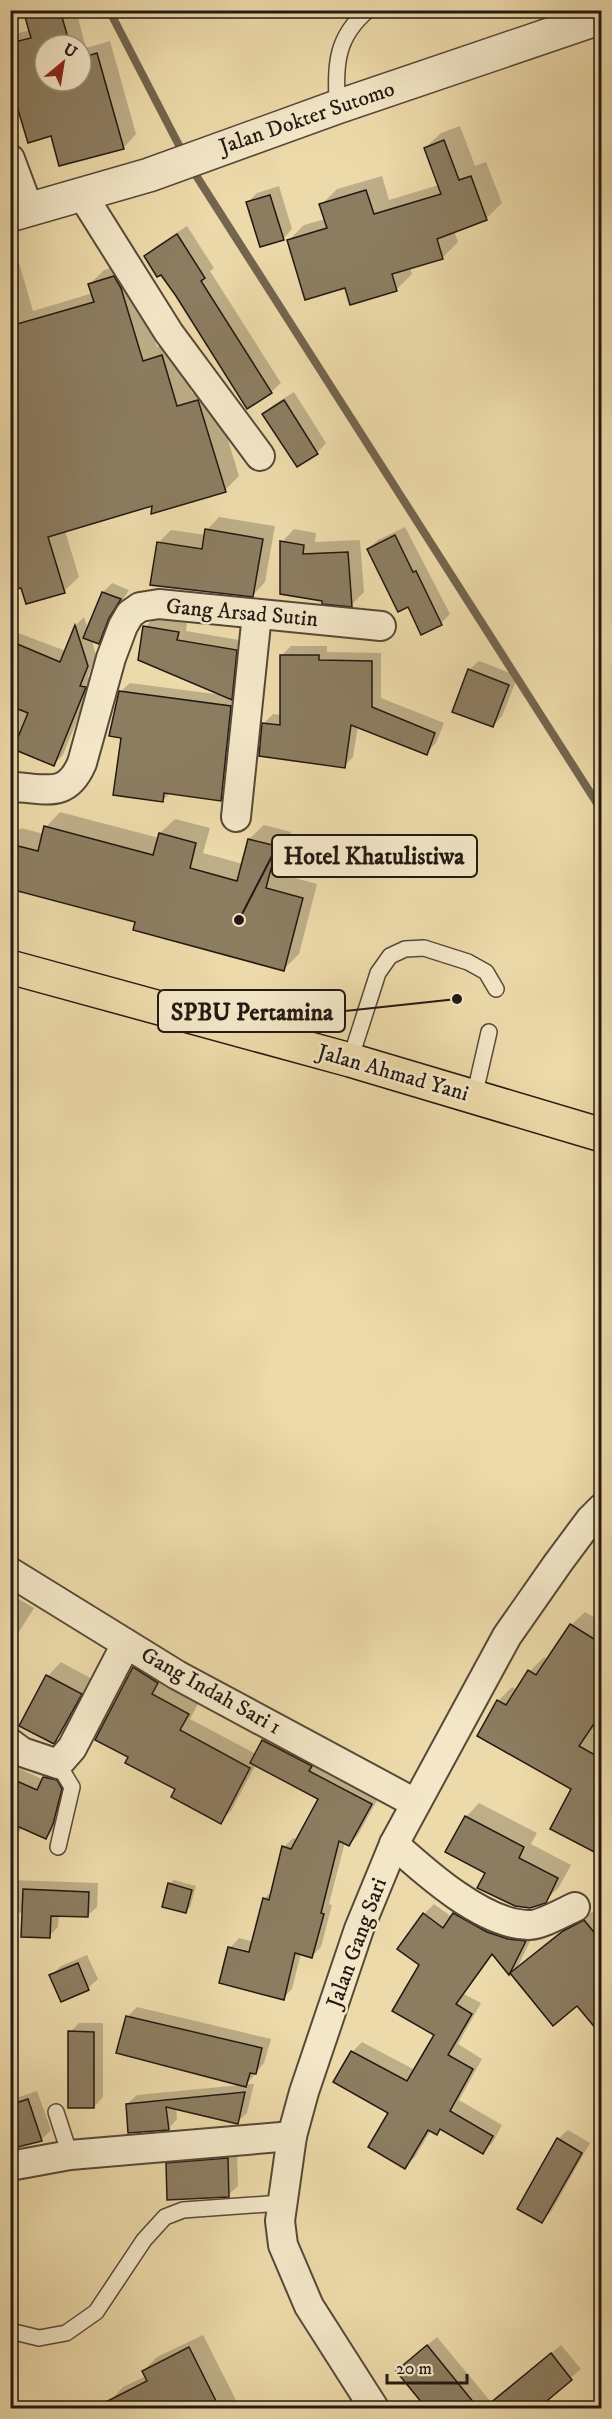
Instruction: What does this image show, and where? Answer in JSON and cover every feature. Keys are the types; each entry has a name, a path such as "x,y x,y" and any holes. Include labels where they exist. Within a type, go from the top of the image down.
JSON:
{"main road":[{"name":"Jalan Ahmad Yani","path":"10,967 350,1060 602,1135"}],"street":[{"name":"Jalan Dokter Sutomo","path":"20,212 83,196 149,175 337,107 602,16"},
{"path":"10,159 20,212"},
{"path":"83,196 169,333 260,456"},
{"name":"Gang Arsad Sutin","path":"10,789 15,787 58,789 69,784 76,777 111,658 123,626 130,614 140,607 159,604 381,626"},
{"path":"236,817 257,614"},
{"name":"Jalan Gang Sari","path":"374,2409 309,2306 283,2245 280,2221 281,2203 292,2136 304,2092 359,1929 394,1844 507,1636 558,1563 590,1520 602,1508"},
{"name":"Gang Indah Sari 1","path":"10,1572 177,1675 415,1803"},
{"path":"10,1743 22,1752 58,1764 72,1748 126,1644"},
{"path":"394,1844 432,1879 471,1905 504,1920 529,1926 575,1907"},
{"path":"10,2166 70,2156 292,2136"}],"lane":[{"path":"337,107 336,71 342,44 352,24 368,10"},
{"path":"350,1060 378,973 390,956 405,949 424,948 468,962 486,972 496,989"},
{"path":"474,1097 489,1032"},
{"path":"58,1764 72,1787 58,1847"},
{"path":"56,2112 70,2156"},
{"path":"10,2331 39,2338 66,2333 96,2312 144,2240 165,2217 183,2210 281,2203"}],"building":[{"path":"23,10 60,10 67,33 33,33 33,93 93,93 93,54 97,53 124,149 59,166 51,136 28,143 10,83 10,43 31,38"},
{"path":"444,140 459,180 471,176 487,220 437,239 443,259 392,274 397,291 350,305 345,288 305,300 287,240 327,228 319,204 366,190 374,214 441,194 424,148"},
{"path":"270,195 284,240 260,247 246,202"},
{"path":"177,234 205,278 201,281 272,393 247,409 176,296 161,275 157,277 144,256"},
{"path":"114,276 121,288 143,361 162,355 177,406 198,400 226,492 151,514 152,506 48,537 65,593 26,604 21,588 10,591 10,326 94,302 88,284"},
{"path":"284,400 318,454 297,467 262,414"},
{"path":"205,529 263,539 253,597 150,585 157,542 202,549"},
{"path":"395,535 413,572 416,571 442,625 421,635 408,607 398,612 367,549"},
{"path":"280,541 304,545 303,554 348,552 352,607 322,604 322,601 280,594"},
{"path":"102,592 121,599 109,618 99,644 83,638"},
{"path":"75,625 88,666 80,686 86,687 54,766 13,749 28,713 10,706 10,641 60,662"},
{"path":"143,626 179,632 177,640 237,650 232,700 138,660"},
{"path":"280,655 319,655 319,660 372,661 372,707 435,733 427,755 351,725 345,768 259,756 262,723 280,725"},
{"path":"468,669 509,685 493,727 452,712"},
{"path":"119,691 231,706 221,801 164,793 163,802 113,795 121,738 109,736"},
{"path":"44,826 153,855 159,833 196,843 190,868 237,881 248,839 277,846 266,888 303,898 284,971 133,930 135,922 10,889 10,844 38,851"},
{"path":"570,1624 602,1644 602,1712 579,1746 602,1759 602,1856 550,1829 571,1789 477,1736 497,1700 506,1705 528,1670 536,1675"},
{"path":"133,1667 158,1683 152,1694 189,1714 180,1730 250,1768 221,1824 171,1797 175,1789 125,1763 128,1757 95,1740"},
{"path":"46,1675 82,1694 54,1744 19,1726"},
{"path":"262,1740 312,1766 309,1771 372,1804 349,1846 339,1841 312,1958 295,1953 284,2000 219,1983 228,1947 249,1952 263,1898 269,1900 282,1846 291,1849 318,1799 250,1763"},
{"path":"43,1777 57,1780 62,1789 53,1824 46,1839 10,1823 10,1778 37,1790"},
{"path":"465,1816 524,1847 519,1858 558,1878 546,1903 530,1908 515,1906 477,1888 485,1873 445,1852"},
{"path":"168,1883 192,1890 186,1913 162,1907"},
{"path":"23,1889 89,1892 88,1917 51,1916 50,1938 21,1937"},
{"path":"423,1913 443,1928 453,1913 487,1932 508,1939 526,1941 509,1975 492,1954 456,2004 472,2014 448,2055 473,2069 450,2111 493,2136 483,2154 440,2129 437,2135 428,2130 405,2169 368,2147 388,2113 333,2082 351,2051 407,2081 434,2035 392,2011 419,1965 397,1949"},
{"path":"584,1920 602,1942 602,2036 577,2006 553,2026 510,1973 563,1931"},
{"path":"78,1963 89,1990 61,2002 49,1975"},
{"path":"126,2016 262,2048 256,2074 250,2073 246,2087 116,2053"},
{"path":"68,2031 94,2032 94,2108 68,2108"},
{"path":"245,2092 238,2124 166,2107 169,2130 128,2133 126,2104"},
{"path":"28,2099 42,2141 10,2149 10,2105"},
{"path":"557,2138 582,2153 542,2223 517,2209"},
{"path":"228,2158 229,2197 167,2200 166,2163"},
{"path":"427,2345 479,2409 427,2409 396,2371"},
{"path":"189,2347 220,2409 92,2409 147,2381 142,2371"},
{"path":"551,2353 572,2380 537,2409 483,2409"}],"waterway":[{"path":"109,10 184,155"},
{"path":"190,166 602,811"}],"place":[{"name":"Hotel Khatulistiwa","path":"239,920"},
{"name":"SPBU Pertamina","path":"457,999"}]}
